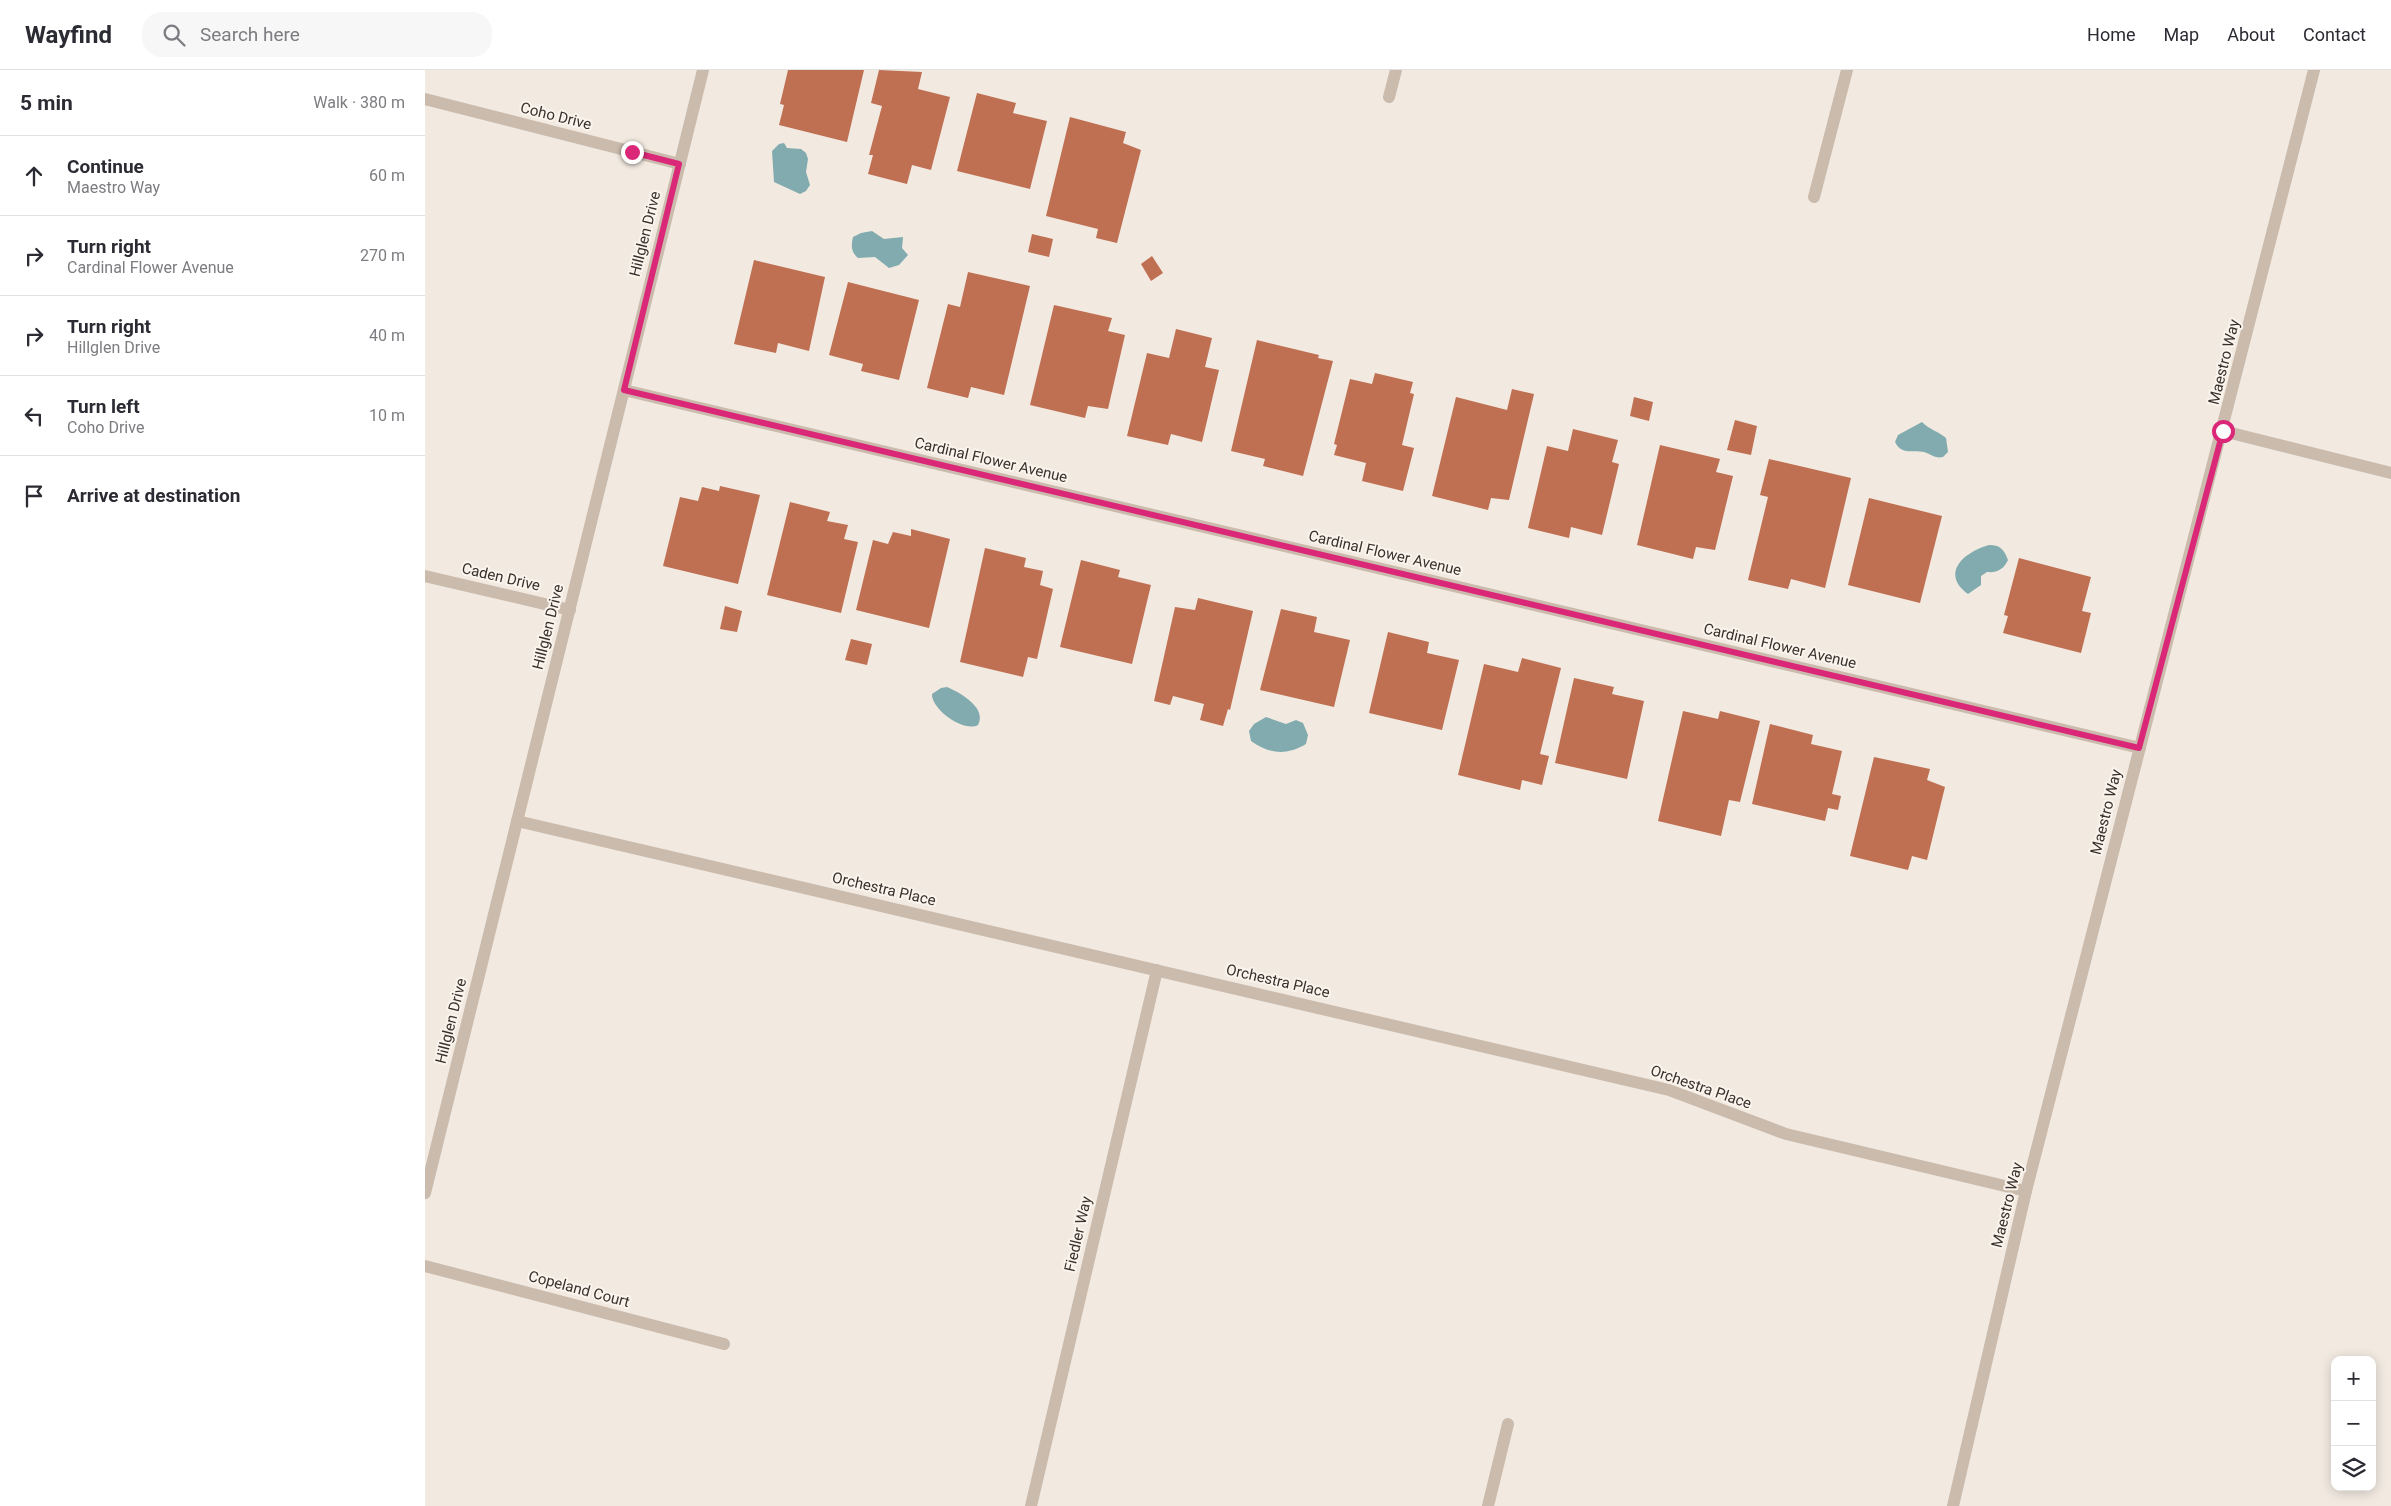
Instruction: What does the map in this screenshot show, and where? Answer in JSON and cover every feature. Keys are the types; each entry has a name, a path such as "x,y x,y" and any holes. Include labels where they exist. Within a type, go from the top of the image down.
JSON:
{"street":[{"name":"Hillglen Drive","path":"425,1193 703,70"},
{"path":"1389,98 1396,70"},
{"path":"1814,197 1847,70"},
{"name":"Maestro Way","path":"1953,1506 2027,1191 2139,748 2223,431 2315,70"},
{"name":"Coho Drive","path":"425,99 679,164"},
{"name":"Cardinal Flower Avenue","path":"624,390 2139,748"},
{"path":"2223,431 2391,473"},
{"name":"Caden Drive","path":"425,576 570,610"},
{"name":"Orchestra Place","path":"517,821 1669,1090 1786,1134 2027,1191"},
{"name":"Fiedler Way","path":"1031,1506 1157,970"},
{"name":"Copeland Court","path":"425,1266 724,1344"},
{"path":"1488,1506 1508,1424"}],"water":[{"path":"784,143 787,148 801,149 806,153 808,159 806,172 810,185 806,191 800,194 774,182 772,151 779,144"},
{"path":"872,231 884,239 903,237 902,248 908,255 899,265 889,268 875,257 858,258 856,256 852,249 853,237"},
{"path":"1922,422 1946,438 1948,452 1943,457 1935,457 1920,451 1904,451 1895,442 1898,435"},
{"path":"1989,545 2001,548 2008,560 2000,570 1987,572 1981,576 1981,585 1968,594 1960,586 1956,578 1959,564 1971,553"},
{"path":"947,687 965,697 976,707 980,719 978,725 972,727 965,726 942,713 933,700 932,694 941,688"},
{"path":"1266,717 1286,724 1296,720 1303,723 1308,735 1306,744 1285,752 1278,752 1264,749 1251,741 1249,731 1254,724"}],"building":[{"path":"788,70 864,70 847,142 779,125 784,105 780,104"},
{"path":"879,70 922,72 918,89 950,97 931,170 912,165 907,184 868,174 873,155 869,155 882,106 871,103"},
{"path":"977,93 1016,103 1013,113 1047,121 1030,189 957,171"},
{"path":"1070,117 1126,132 1123,143 1141,150 1117,243 1096,238 1098,229 1046,216"},
{"path":"1032,234 1053,239 1049,257 1028,252"},
{"path":"1152,256 1163,273 1151,281 1141,264"},
{"path":"754,260 825,277 809,351 778,343 776,353 734,344"},
{"path":"968,272 1030,286 1004,395 971,387 968,398 927,388 948,304 960,307"},
{"path":"848,282 919,300 899,380 861,371 863,364 829,355"},
{"path":"1054,305 1112,318 1108,331 1125,335 1108,409 1088,406 1085,418 1030,405"},
{"path":"1176,329 1212,338 1205,367 1219,370 1202,442 1171,434 1168,445 1127,436 1147,353 1169,358"},
{"path":"1257,340 1319,355 1318,358 1333,361 1303,476 1263,466 1265,459 1231,451"},
{"path":"1375,373 1413,382 1410,393 1414,394 1402,445 1414,448 1403,491 1362,481 1366,463 1334,455 1337,445 1334,444 1350,379 1372,384"},
{"path":"1512,389 1534,394 1509,500 1491,498 1488,510 1432,496 1456,397 1507,410"},
{"path":"1634,397 1653,402 1649,421 1630,416"},
{"path":"1735,420 1757,426 1751,455 1727,450"},
{"path":"1573,429 1618,440 1612,462 1619,464 1602,535 1571,527 1569,538 1528,528 1547,446 1568,451"},
{"path":"1660,445 1720,459 1716,472 1733,476 1715,550 1696,547 1693,559 1637,545"},
{"path":"1769,459 1851,478 1825,588 1791,579 1788,589 1748,580 1768,497 1760,495"},
{"path":"720,486 760,495 738,584 663,566 680,497 698,501 702,487 719,491"},
{"path":"1869,498 1942,516 1920,603 1848,585"},
{"path":"790,502 830,512 827,521 848,525 844,539 858,542 841,613 767,595"},
{"path":"911,529 950,539 929,628 856,610 873,540 888,544 893,532 911,536"},
{"path":"985,548 1026,558 1024,567 1043,571 1040,585 1053,589 1037,659 1028,657 1023,677 960,662"},
{"path":"2019,558 2091,577 2082,611 2091,613 2081,653 2003,633 2008,616 2004,615"},
{"path":"1081,560 1120,570 1118,577 1151,585 1132,664 1060,647"},
{"path":"1198,598 1253,611 1230,710 1228,709 1223,726 1200,720 1204,704 1173,696 1170,705 1154,701 1175,607 1195,610"},
{"path":"725,606 742,611 737,632 720,629"},
{"path":"1281,609 1317,617 1314,632 1350,640 1334,707 1260,690"},
{"path":"1388,632 1429,642 1427,653 1459,660 1442,730 1369,713"},
{"path":"851,639 872,644 867,665 845,660"},
{"path":"1522,658 1561,668 1540,754 1549,756 1542,785 1522,780 1520,790 1458,775 1484,664 1518,672"},
{"path":"1574,678 1614,687 1612,694 1644,701 1627,779 1555,763"},
{"path":"1683,711 1718,719 1720,711 1760,721 1740,802 1729,800 1721,836 1658,821"},
{"path":"1770,724 1813,735 1811,744 1842,751 1832,794 1841,796 1838,810 1828,808 1825,821 1752,804"},
{"path":"1874,757 1930,769 1927,780 1945,787 1927,860 1912,856 1908,870 1850,856"}],"route":[{"path":"632,152 679,164 624,390 2139,748 2223,431"}]}
